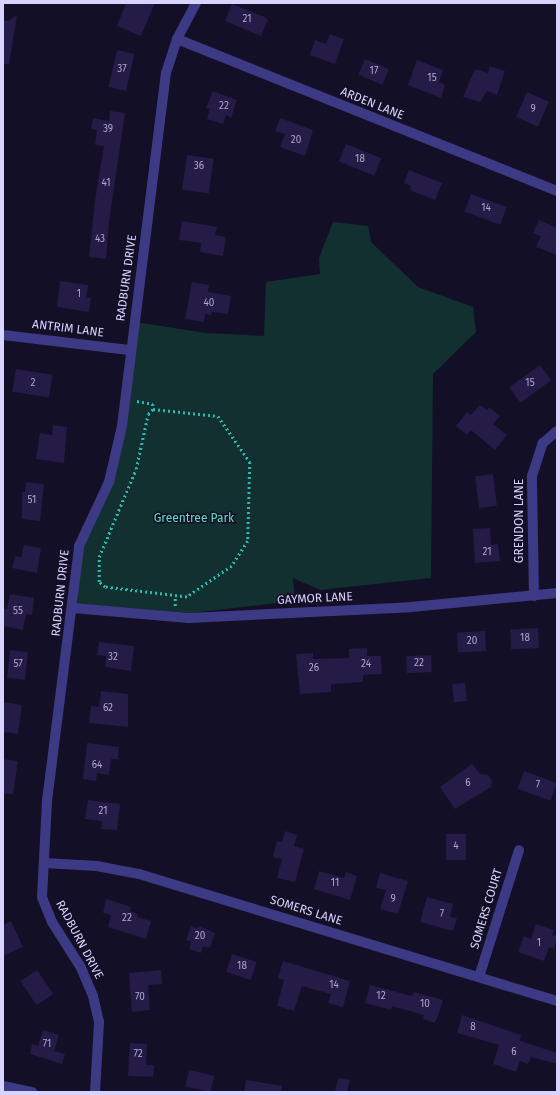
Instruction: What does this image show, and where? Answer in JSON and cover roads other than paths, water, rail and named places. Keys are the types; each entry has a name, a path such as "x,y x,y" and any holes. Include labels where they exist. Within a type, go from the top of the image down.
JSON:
{"street":[{"name":"RADBURN DRIVE","path":"95,1092 99,1043 98,1015 93,996 80,966 52,922 42,897 45,863 47,801 73,608 79,546 109,482 122,426 129,350 138,305 166,73 177,39 196,3"},
{"name":"ARDEN LANE","path":"177,39 557,191"},
{"name":"ANTRIM LANE","path":"3,336 129,350"},
{"name":"GRENDON LANE","path":"534,596 532,476 543,443 557,432"},
{"name":"GAYMOR LANE","path":"73,608 189,618 411,607 557,593"},
{"name":"SOMERS COURT","path":"479,977 519,850"},
{"name":"SOMERS LANE","path":"45,863 97,866 139,874 557,1001"},
{"path":"3,1086 32,1092"}],"park label":[{"name":"Greentree Park","path":"194,519"}]}
